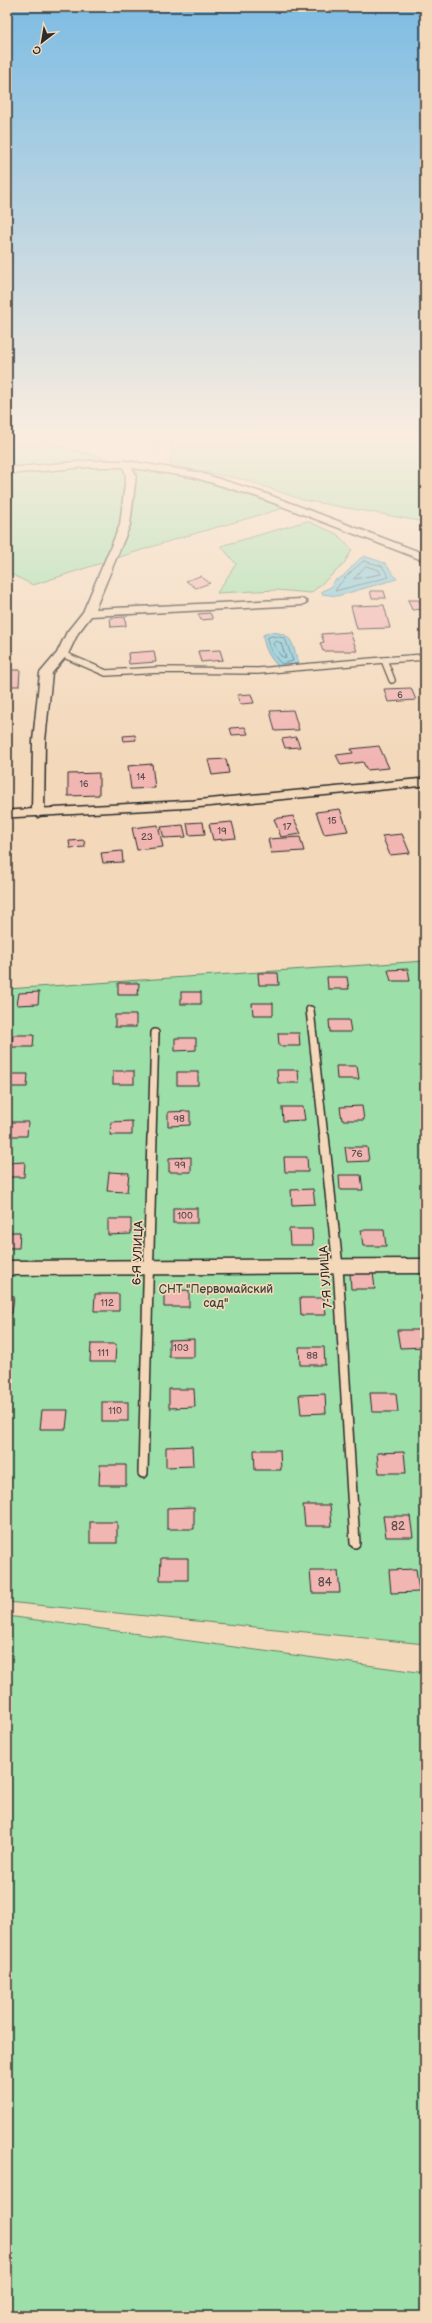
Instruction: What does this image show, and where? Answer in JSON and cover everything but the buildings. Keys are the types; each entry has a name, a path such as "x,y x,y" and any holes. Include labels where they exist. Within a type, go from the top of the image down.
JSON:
{"street":[{"path":"38,813 39,741 46,673 62,654 73,632 88,613 116,547"},
{"path":"397,547 425,558"},
{"path":"88,613 302,602"},
{"path":"7,1268 425,1266"}],"lane":[{"path":"62,654 106,673 160,670 258,671 425,657"},
{"path":"384,660 392,680"},
{"path":"7,814 194,804 425,782"},
{"name":"7-Я УЛИЦА","path":"310,1010 338,1267 355,1543"},
{"name":"6-Я УЛИЦА","path":"143,1473 150,1268 155,1033"}],"green space":[{"path":"7,547 150,547 33,585 7,572"},
{"path":"222,547 350,547 352,550 343,565 311,593 276,590 217,593 236,564"},
{"name":"СНТ \"Первомайский сад\"","path":"425,961 425,1644 7,1602 7,989"},
{"path":"7,1616 425,1673 425,2316 7,2316"}],"water":[{"path":"364,556 385,563 397,579 337,596 322,594 322,591 331,587 335,580 343,576"},
{"path":"271,632 288,637 293,645 299,663 281,669 277,666 269,654 263,635"}]}
